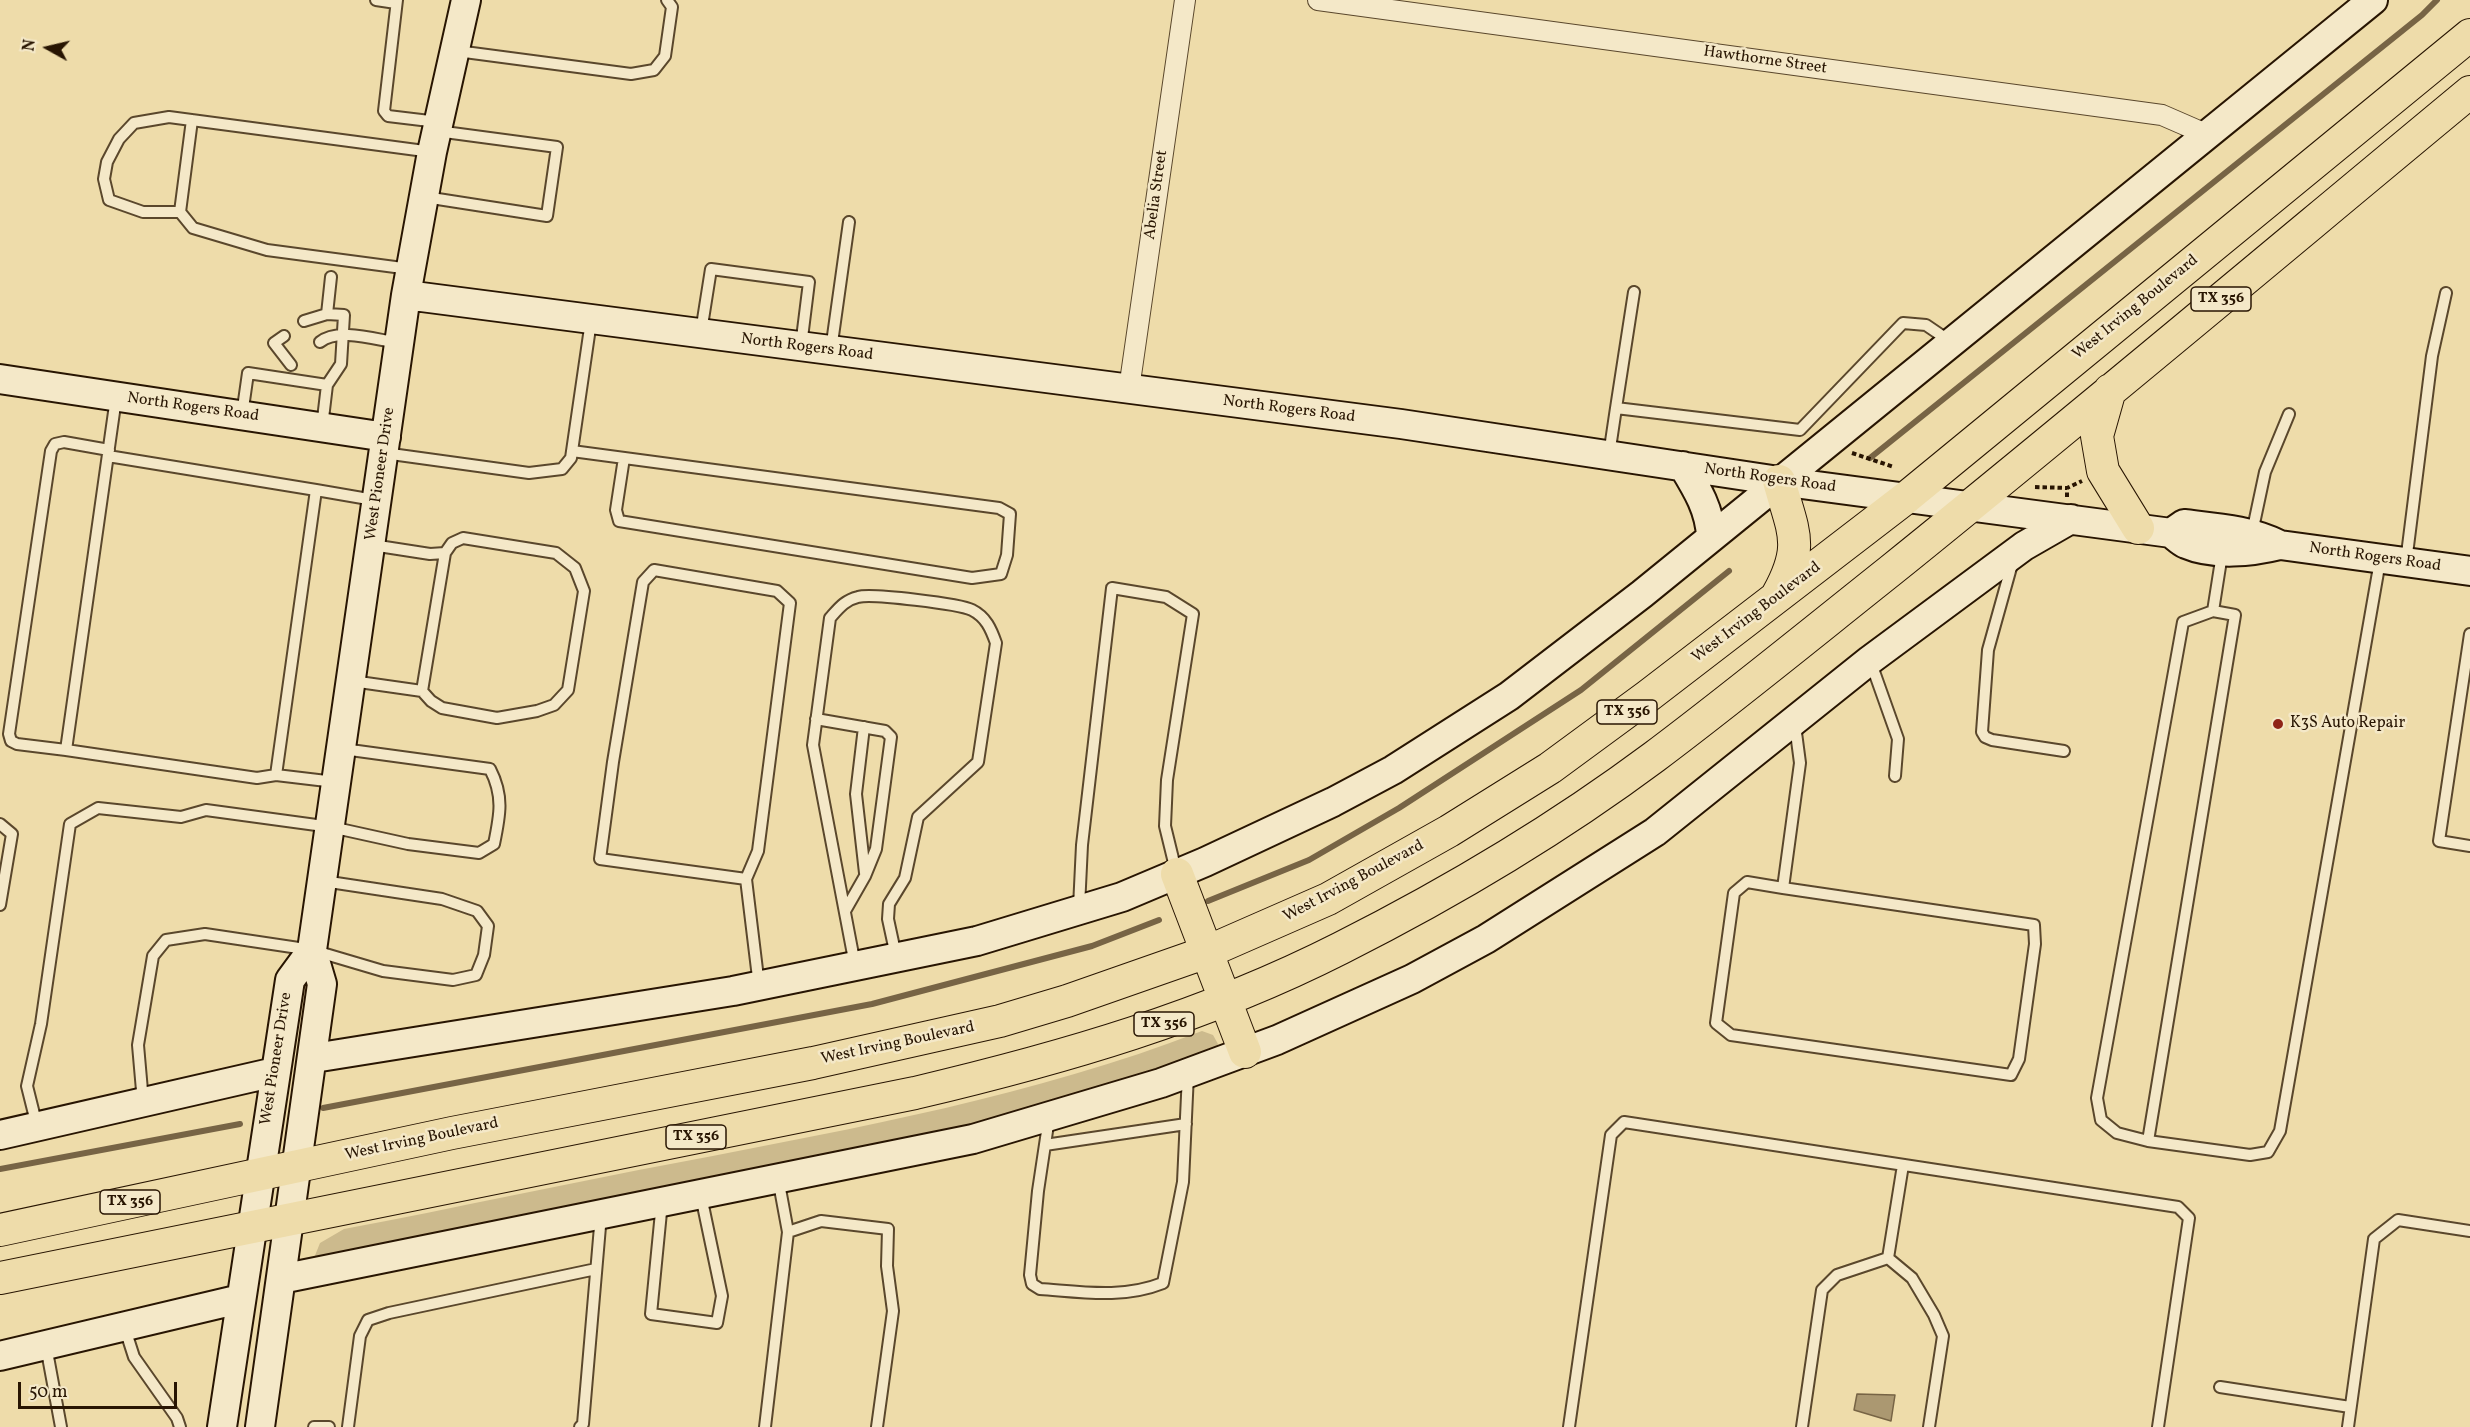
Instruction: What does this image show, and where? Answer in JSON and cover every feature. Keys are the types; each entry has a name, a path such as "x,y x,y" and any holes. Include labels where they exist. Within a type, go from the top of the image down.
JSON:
{"main road":[{"name":"West Irving Boulevard","path":"0,1230 297,1166 940,1036 1067,1001 1207,952 1249,936 1337,894 1449,831 1550,768 1648,696 1906,497 2470,35"},
{"name":"TX 356","path":"0,1278 926,1090 1100,1044 1178,1020 1339,949 1480,872 1544,833 1651,760 1972,505 2470,92"},
{"path":"2110,390 2097,436 2103,471 2138,528"},
{"path":"1778,594 1793,567 1795,543 1779,481"},
{"path":"1177,874 1245,1052"}],"street":[{"name":"West Pioneer Drive","path":"281,1279 314,1058 322,984 312,950 343,749 399,343 435,135 466,0"},
{"name":"Abelia Street","path":"1129,389 1185,0"},
{"name":"Hawthorne Street","path":"1318,0 2162,116 2208,135"},
{"path":"314,1058 759,986 856,968 978,941 1122,897 1333,802 1393,770 1450,735 1518,688 1642,594 1779,481 1810,440 1952,342 2373,0"},
{"name":"North Rogers Road","path":"408,282 591,320 1401,424 1779,481 1972,505 2069,508 2138,528 2171,533 2185,544 2223,550 2254,551 2280,545"},
{"name":"North Rogers Road","path":"0,379 322,427 385,445"},
{"path":"1683,466 1701,496 1710,523 1711,537"},
{"path":"260,1427 281,1279 927,1149 1047,1131 1245,1052 1413,979 1486,939 1655,832 1794,719 2016,552 2069,508"},
{"name":"North Rogers Road","path":"2171,533 2184,524 2252,533 2280,545 2470,571"},
{"name":"West Pioneer Drive","path":"240,1299 290,981 312,950"},
{"path":"0,1135 275,1072"},
{"path":"0,1356 240,1299 222,1427"}],"lane":[{"path":"376,0 397,1 384,111 388,116 435,135"},
{"path":"453,51 631,74 654,70 665,56 672,8 667,0"},
{"path":"180,212 144,212 109,201 104,179 107,162 119,139 134,123 169,117 435,135 557,147 547,216 424,196"},
{"path":"192,120 180,212 193,228 267,250 408,282"},
{"path":"831,351 849,222"},
{"path":"701,334 711,269 809,282 801,347"},
{"path":"327,314 331,277"},
{"path":"1609,456 1634,292"},
{"path":"2148,1141 2235,615 2213,611 2183,622 2097,1098 2101,1120 2117,1134 2148,1141 2250,1155 2268,1152 2280,1131 2446,293"},
{"path":"304,321 327,314 344,315 341,364 327,385 322,427"},
{"path":"385,445 529,473 562,469 571,458 591,320"},
{"path":"1616,408 1810,440 1902,323 1926,325 1952,342"},
{"path":"320,342 326,336 342,335 399,343"},
{"path":"279,378 296,361 274,343 284,336"},
{"path":"242,415 248,373 327,385"},
{"path":"66,750 117,397"},
{"path":"2252,533 2265,472 2289,414"},
{"path":"338,783 276,774 257,777 18,744 11,741 9,734 51,452 55,444 64,442 108,453 377,500"},
{"path":"572,451 999,508 1010,514 1007,555 1001,574 972,578 802,553 619,521 616,510 624,458"},
{"path":"276,774 315,490"},
{"path":"352,681 422,692 442,708 497,718 537,711 554,705 568,690 584,591 575,568 556,553 463,538 452,543 445,553 422,692"},
{"path":"371,545 429,554 445,553"},
{"path":"2213,611 2223,550"},
{"path":"2016,552 1988,650 1982,732 1985,737 1992,740 2064,751"},
{"path":"746,879 600,859 613,762 643,582 654,570 777,591 790,603 759,851 746,879 759,986"},
{"path":"1079,911 1082,845 1112,588 1166,597 1194,614 1167,780 1165,826 1177,874"},
{"path":"856,968 813,745 830,618 843,603 861,596 945,604 972,610 990,625 996,643 978,762 918,818 905,878 889,904 888,919 897,959"},
{"path":"2470,634 2439,841 2470,846"},
{"path":"1870,660 1898,739 1895,776"},
{"path":"816,718 885,731 891,737 876,849 865,876 845,911"},
{"path":"1783,888 1800,764 1794,719"},
{"path":"864,727 856,794 865,876"},
{"path":"37,1126 27,1086 41,1024 70,824 98,808 181,817 206,810 331,827 408,844 479,853 494,844 500,817 500,788 490,769 343,749"},
{"path":"0,824 12,834 0,905"},
{"path":"143,1102 138,1045 153,956 166,940 205,934 312,950 383,971 453,980 477,975 484,955 488,926 477,911 442,899 322,881"},
{"path":"1747,882 1783,888 2034,925 2036,944 2019,1059 2011,1076 1731,1035 1716,1023 1734,893 1747,882"},
{"path":"1186,1124 1047,1131 1038,1191 1030,1275 1032,1284 1040,1289 1109,1294 1143,1291 1163,1283 1183,1182 1186,1124 1188,1073"},
{"path":"1569,1427 1611,1135 1624,1122 2178,1207 2189,1218 2158,1427"},
{"path":"1888,1258 1903,1165"},
{"path":"765,1427 788,1232 778,1178"},
{"path":"662,1202 651,1314 717,1323 722,1296 700,1194"},
{"path":"580,1427 583,1424 601,1215"},
{"path":"2348,1427 2374,1239 2398,1220 2470,1231"},
{"path":"788,1232 821,1221 888,1229 887,1266 893,1311 878,1427"},
{"path":"1802,1427 1822,1290 1837,1275 1888,1258"},
{"path":"1888,1258 1912,1278 1934,1315 1943,1336 1929,1427"},
{"path":"348,1427 360,1336 369,1320 389,1313 596,1269"},
{"path":"124,1326 134,1357 177,1418 180,1427"},
{"path":"46,1345 62,1427"},
{"path":"2220,1387 2350,1407"},
{"path":"314,1427 329,1427"}],"path":[{"path":"1851,453 1894,467"},
{"path":"2024,486 2067,488 2085,479"},
{"path":"2067,488 2069,508"}],"shaded area":[{"path":"1202,1031 1213,1035 1218,1044 1215,1054 954,1132 314,1258 320,1243 344,1229 879,1123 944,1108 1074,1074"},
{"path":"1857,1394 1895,1395 1891,1421 1854,1410"}],"waterway":[{"path":"1870,458 2422,15 2437,0"},
{"path":"1208,901 1309,860 1399,808 1581,690 1729,571"},
{"path":"323,1108 872,1004 1092,946 1159,920"},
{"path":"0,1169 240,1124"}],"place":[{"name":"K3S Auto Repair","path":"2278,724"}]}
